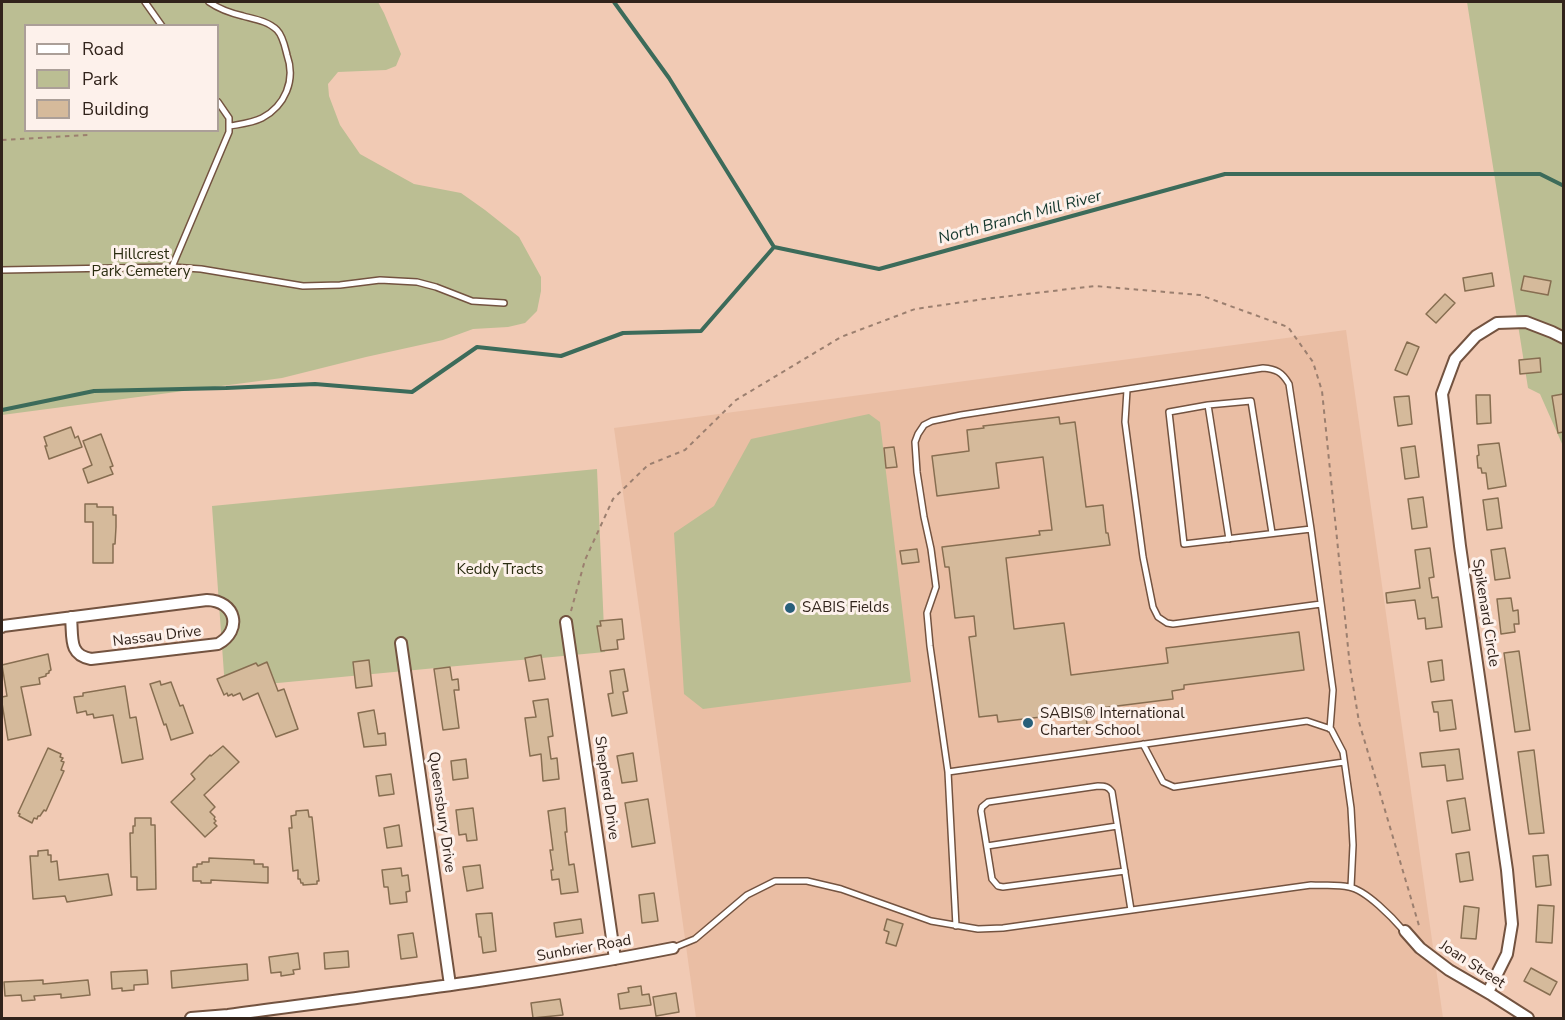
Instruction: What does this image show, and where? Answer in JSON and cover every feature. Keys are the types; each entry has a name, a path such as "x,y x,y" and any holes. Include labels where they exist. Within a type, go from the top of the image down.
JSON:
{"street":[{"name":"Spikenard Circle","path":"1488,992 1507,954 1512,924 1501,825 1460,546 1442,394 1455,358 1476,336 1497,323 1526,322 1563,338"},
{"name":"Nassau Drive","path":"2,626 71,617 207,600 222,603 232,614 234,621 230,635 218,644 91,659 75,652 71,617"},
{"name":"Shepherd Drive","path":"566,622 615,959"},
{"name":"Queensbury Drive","path":"401,643 450,986"},
{"name":"Joan Street","path":"1405,931 1420,948 1449,970 1528,1018"},
{"name":"Sunbrier Road","path":"192,1018 450,986 674,948"}],"lane":[{"path":"145,2 161,24"},
{"path":"209,2 218,8 255,19 277,30 281,36 291,71 287,92 271,111 251,122 230,126"},
{"path":"172,267 229,134 229,118 219,103"},
{"path":"2,270 172,267 201,269 303,286 340,285 380,280 417,282 472,301 504,303"},
{"path":"956,926 948,772 927,614 936,587 918,472 915,442 918,434 924,425 932,421 1263,368 1281,372 1289,384 1333,690 1330,729 1342,752 1351,808 1353,836 1351,886 1389,914 1405,931"},
{"path":"1127,390 1125,422 1135,499 1143,557 1153,607 1158,617 1173,624 1321,604"},
{"path":"1272,533 1251,402 1208,405 1169,412 1185,544 1311,529"},
{"path":"1208,405 1229,539"},
{"path":"948,772 1307,721 1330,729"},
{"path":"1143,744 1163,782 1174,787 1344,762"},
{"path":"1125,871 998,885 992,879 982,807 988,802 1105,786 1112,792 1118,826 1125,871 1131,910"},
{"path":"987,846 1118,826"},
{"name":"Sunbrier Road","path":"674,948 695,939 747,895 775,882 807,881 841,889 931,921 978,929 1003,928 1311,885 1351,886"}],"path":[{"path":"2,140 88,135"},
{"path":"566,622 574,606 585,560 613,499 648,465 685,450 736,400 841,337 915,309 1095,286 1200,295 1288,327 1313,362 1322,391 1350,667 1359,722 1421,932"}],"shaded area":[{"name":"SABIS® International Charter School","path":"1346,330 1443,1018 696,1018 614,428"}],"green space":[{"name":"Hillcrest Park Cemetery","path":"2,2 378,2 401,54 396,66 386,70 338,72 328,84 329,96 340,125 360,154 414,184 461,193 519,237 541,277 537,311 525,323 508,327 473,329 443,340 282,378 2,415"},
{"path":"1467,2 1563,2 1563,446 1540,394 1528,388"},
{"name":"SABIS Fields","path":"869,414 880,422 911,682 703,709 684,694 674,533 714,506 751,439"},
{"name":"Keddy Tracts","path":"597,469 605,652 225,688 212,506"}],"building":[{"path":"1492,273 1494,286 1465,291 1463,278"},
{"path":"1524,276 1551,281 1548,295 1521,290"},
{"path":"1445,294 1455,303 1436,323 1426,314"},
{"path":"1407,342 1419,347 1407,375 1395,370"},
{"path":"1540,358 1541,372 1520,374 1519,360"},
{"path":"1563,394 1563,432 1558,433 1552,396"},
{"path":"1476,395 1490,395 1491,423 1477,424"},
{"path":"1409,396 1412,424 1398,426 1394,397"},
{"path":"1059,417 1060,424 1075,422 1086,507 1103,505 1106,533 1108,533 1110,545 1006,558 1014,629 1064,623 1071,675 1168,663 1166,648 1299,632 1304,670 1184,685 1184,689 1172,691 1173,699 1101,708 1101,711 1086,713 1087,726 1073,728 1072,716 1067,714 998,722 997,715 979,717 969,637 976,636 974,616 955,618 949,567 945,567 942,547 1040,535 1039,531 1052,530 1043,457 996,463 999,488 937,496 932,456 969,451 967,430"},
{"path":"71,427 82,447 49,459 44,437"},
{"path":"101,434 113,466 110,467 113,474 88,483 83,469 92,465 83,441"},
{"path":"1499,443 1506,486 1488,489 1486,473 1482,473 1481,468 1478,468 1478,445"},
{"path":"1415,446 1419,477 1405,479 1401,448"},
{"path":"894,447 897,467 886,468 884,448"},
{"path":"1423,497 1427,527 1412,529 1408,499"},
{"path":"1498,498 1502,528 1487,530 1483,500"},
{"path":"85,504 113,507 116,527 113,563 93,563 93,522 85,522"},
{"path":"1430,548 1434,577 1429,578 1432,598 1438,597 1442,627 1426,629 1425,618 1418,619 1415,600 1387,603 1386,593 1420,588 1415,550"},
{"path":"1505,548 1510,578 1495,580 1491,550"},
{"path":"917,549 919,562 902,564 900,551"},
{"path":"1511,598 1513,611 1518,610 1519,624 1514,624 1515,632 1501,634 1497,599"},
{"path":"622,619 624,639 617,640 618,649 601,651 597,626 601,626 600,621"},
{"path":"1519,651 1530,730 1515,732 1504,653"},
{"path":"48,654 51,670 46,676 39,678 40,684 21,687 31,735 8,740 2,703 2,697 7,696 2,665"},
{"path":"541,655 545,679 529,681 525,658"},
{"path":"369,660 372,686 356,688 353,662"},
{"path":"1442,660 1444,680 1431,682 1428,662"},
{"path":"267,662 278,691 284,689 298,729 276,737 258,693 243,700 240,693 233,696 232,694 228,696 227,693 224,695 217,679 256,663 258,666"},
{"path":"450,667 452,680 458,679 459,690 454,690 459,728 443,730 434,669"},
{"path":"624,669 628,691 623,692 627,713 612,716 608,694 613,693 610,671"},
{"path":"160,681 161,685 171,682 180,706 183,705 193,733 171,740 150,684"},
{"path":"125,686 130,718 136,717 143,759 122,763 113,715 94,718 93,714 87,715 86,711 77,713 74,697 83,696 83,693"},
{"path":"548,699 553,736 548,737 551,759 557,758 559,779 543,781 541,754 530,756 525,718 536,717 533,701"},
{"path":"1452,700 1456,729 1440,731 1438,712 1434,712 1432,702"},
{"path":"374,710 378,734 385,733 386,745 364,747 358,713"},
{"path":"223,746 239,762 204,795 215,807 210,812 215,817 214,823 217,826 205,837 171,802 195,779 191,774"},
{"path":"48,748 61,754 60,757 63,758 61,761 64,762 61,770 64,771 46,811 44,810 37,819 34,818 32,823 19,816 18,813"},
{"path":"1459,749 1463,779 1447,781 1445,765 1422,767 1420,753"},
{"path":"1534,750 1544,833 1529,834 1518,752"},
{"path":"633,753 637,781 622,783 617,756"},
{"path":"466,759 468,778 453,780 451,761"},
{"path":"391,774 394,794 379,796 376,776"},
{"path":"1465,798 1470,830 1452,833 1447,801"},
{"path":"648,799 655,843 632,847 625,803"},
{"path":"473,808 477,840 467,841 466,834 459,835 456,810"},
{"path":"565,808 569,865 574,864 578,892 561,894 559,879 552,880 550,850 553,850 548,811"},
{"path":"308,810 309,817 312,817 319,881 317,884 303,885 298,879 298,870 293,871 289,828 292,828 291,816 296,815 296,811"},
{"path":"135,818 151,818 151,825 155,825 156,889 137,890 137,877 131,877 130,833 133,833"},
{"path":"399,825 402,846 387,848 384,828"},
{"path":"48,850 51,862 57,861 59,880 108,874 112,895 67,902 65,896 33,899 30,856 38,856 38,851"},
{"path":"1469,852 1473,880 1460,882 1456,854"},
{"path":"1548,855 1551,885 1536,887 1533,856"},
{"path":"209,858 254,860 254,864 263,864 263,867 268,867 268,883 193,881 193,867 197,867 197,864 202,864 202,862 209,862"},
{"path":"480,865 483,888 467,891 463,867"},
{"path":"401,868 402,876 408,875 410,891 406,892 407,902 390,904 388,887 384,887 382,870"},
{"path":"654,893 658,921 642,923 639,895"},
{"path":"1538,905 1554,906 1552,943 1536,942"},
{"path":"1464,906 1479,908 1476,939 1461,938"},
{"path":"492,913 496,951 483,953 476,914"},
{"path":"581,919 583,933 556,937 554,923"},
{"path":"887,919 903,924 896,946 886,943 889,932 884,930"},
{"path":"413,933 417,957 401,959 398,935"},
{"path":"348,951 349,967 325,969 324,953"},
{"path":"298,953 300,969 293,970 294,974 281,976 281,972 271,973 269,957"},
{"path":"247,964 248,980 172,988 171,971"},
{"path":"1531,968 1557,982 1550,995 1524,981"},
{"path":"147,970 148,984 134,985 134,990 112,989 111,972"},
{"path":"43,980 43,984 88,980 90,995 61,998 61,994 34,996 35,1000 22,1001 21,995 5,996 4,982"},
{"path":"641,986 642,995 649,994 651,1005 620,1009 618,994 629,992 628,988"},
{"path":"676,993 679,1012 656,1016 653,997"},
{"path":"560,999 563,1015 533,1018 531,1003"}],"waterway":[{"name":"North Branch Mill River","path":"614,2 669,78 774,247 879,269 1225,174 1540,174 1564,186"},
{"path":"2,410 94,391 315,384 412,392 477,347 561,356 623,333 701,331 774,247"}],"place":[{"name":"SABIS Fields","path":"790,608"},
{"name":"SABIS® International Charter School","path":"1028,723"}]}
